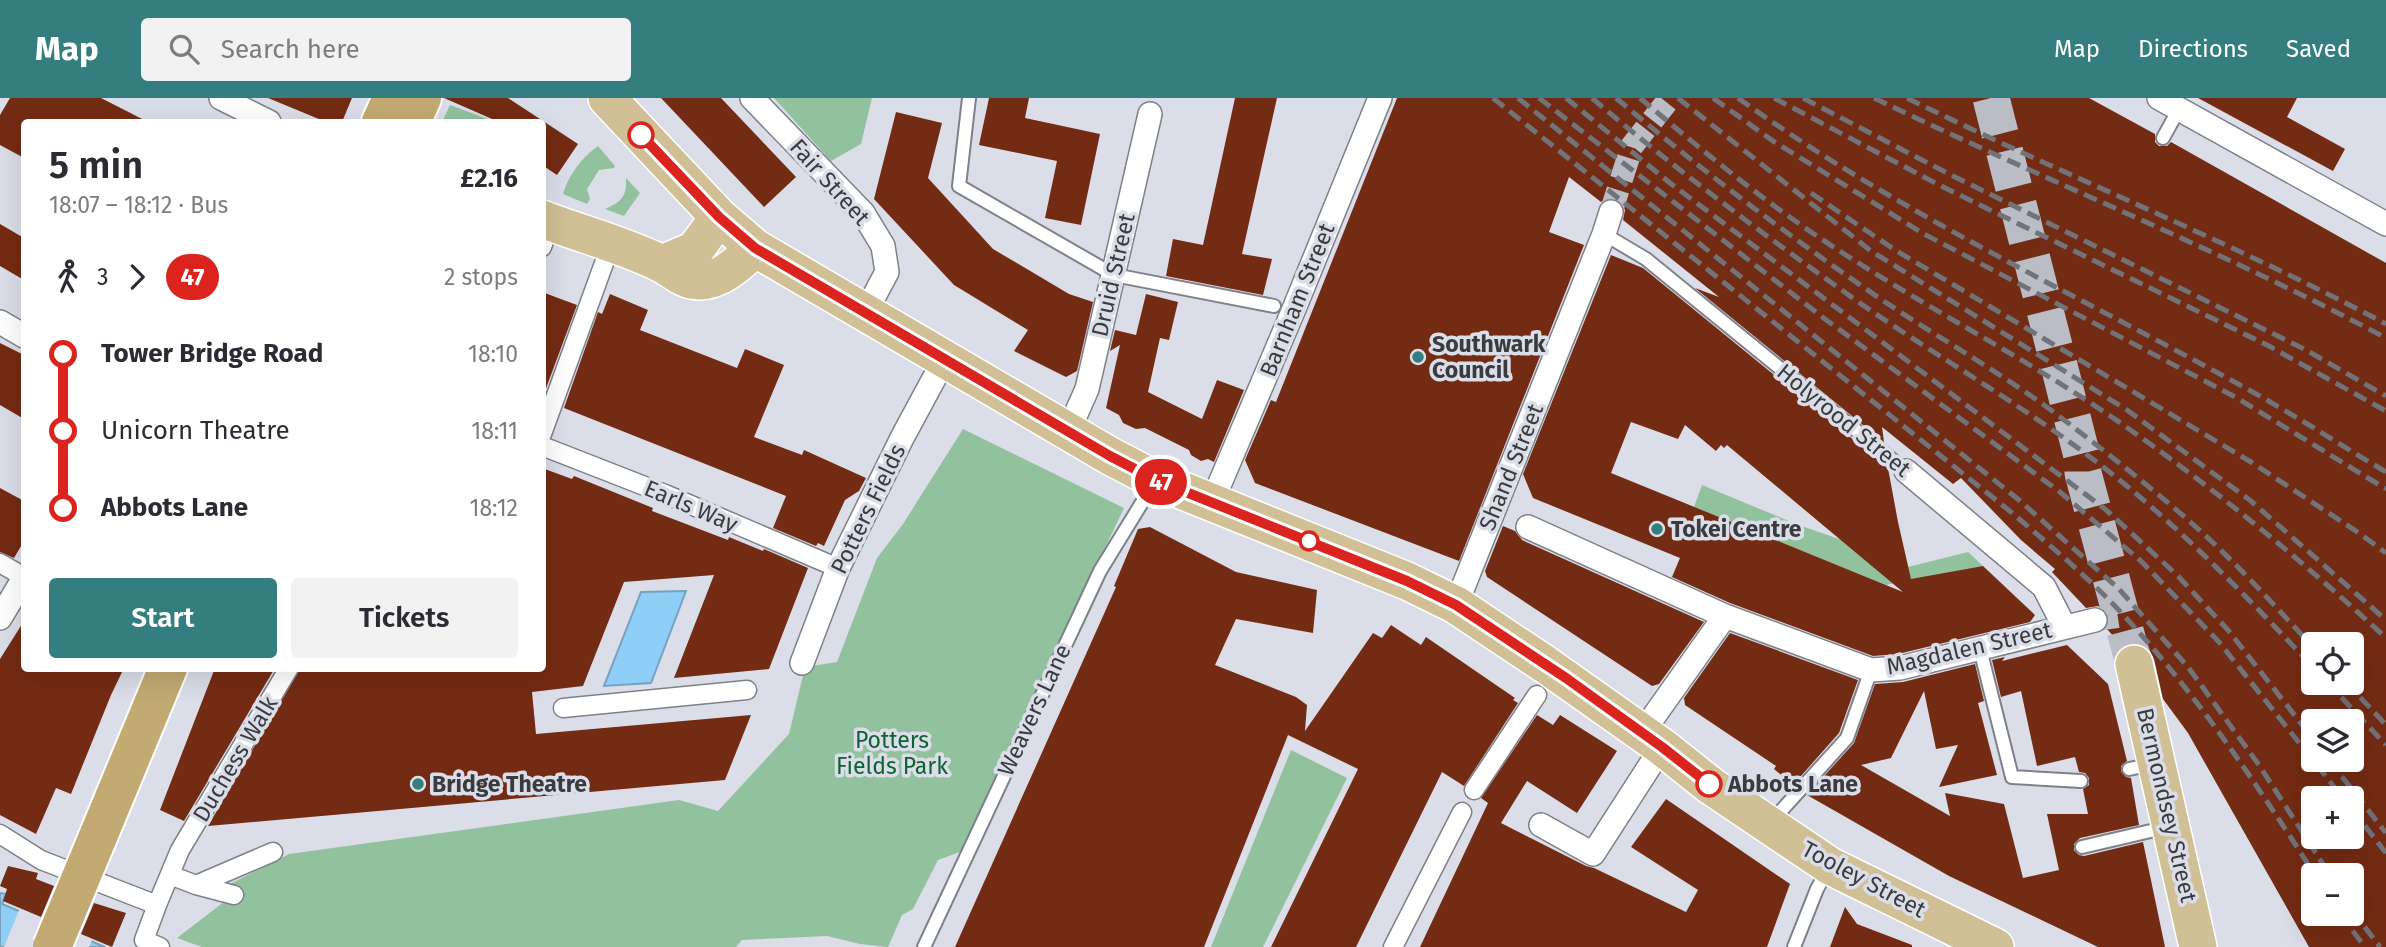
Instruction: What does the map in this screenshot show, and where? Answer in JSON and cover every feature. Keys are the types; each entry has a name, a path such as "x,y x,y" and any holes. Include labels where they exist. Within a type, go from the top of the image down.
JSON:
{"highway":[{"path":"382,119 392,98"},
{"path":"412,119 422,98"},
{"path":"52,947 166,672"}],"main road":[{"name":"Tooley Street","path":"607,98 719,217 755,248 1068,432 1156,480 1407,581 1456,605 1652,740 1711,786 1830,866 1995,947"},
{"path":"662,264 695,250 719,217"},
{"path":"546,229 611,244 662,264 684,279 702,281 731,270 755,248"},
{"name":"Bermondsey Street","path":"2134,664 2143,766 2171,827 2198,947"}],"street":[{"path":"221,98 263,119"},
{"name":"Fair Street","path":"752,98 863,213 883,246 887,272 865,313"},
{"name":"Barnham Street","path":"1212,502 1380,98"},
{"path":"2165,101 2386,224"},
{"name":"Druid Street","path":"1068,432 1087,389 1150,114"},
{"name":"Shand Street","path":"1456,605 1611,212"},
{"path":"546,423 611,244"},
{"path":"0,322 21,334"},
{"name":"Potters Fields","path":"802,663 838,568 944,360"},
{"name":"Earls Way","path":"546,448 665,494 838,568"},
{"name":"Holyrood Street","path":"1906,471 2044,587 2064,626"},
{"name":"Magdalen Street","path":"1528,527 1725,616 1871,670 1900,668 2095,620"},
{"path":"0,563 21,576"},
{"path":"0,618 21,583"},
{"path":"1541,825 1593,854 1652,740 1725,616"},
{"name":"Duchess Walk","path":"160,947 144,940 180,850 287,672"},
{"path":"563,708 747,690"},
{"path":"1474,790 1537,695"},
{"path":"1393,947 1462,812"},
{"path":"0,834 41,860 158,905"},
{"path":"196,885 274,852"},
{"path":"170,875 234,895"}],"lane":[{"path":"969,98 959,186 1114,275 1275,306"},
{"path":"2163,138 2165,101"},
{"name":"Holyrood Street","path":"1604,234 1646,259 1906,471"},
{"name":"Weavers Lane","path":"924,947 1100,571 1156,480"},
{"path":"1980,649 2012,777 2081,781"},
{"path":"1769,825 1847,738 1871,670"},
{"path":"2082,847 2171,827"},
{"path":"1794,947 1817,889 1830,866"}],"green space":[{"path":"774,98 872,98 861,144 831,161"},
{"path":"450,105 488,119 443,119"},
{"path":"598,146 614,168 599,170 587,189 590,199 587,204 563,194 576,167"},
{"path":"626,178 640,193 624,216 605,209 622,198 626,189"},
{"name":"Potters Fields Park","path":"963,429 1124,508 960,852 938,860 913,909 902,915 888,947 827,936 742,940 736,947 202,947 177,938 233,895 232,883 289,854 679,800 718,811 789,734 805,667 837,662 877,558 903,524"},
{"path":"1702,485 1796,524 1876,552 1908,567 1968,552 1983,566 1886,585 1694,507"},
{"path":"1291,750 1347,778 1263,947 1211,947"}],"water":[{"path":"686,591 651,683 604,686 641,592"},
{"path":"0,893 6,894 2,904 105,947 0,947"}],"pier":[{"path":"20,908 93,938 89,947 4,947"}],"building":[{"path":"10,98 101,98 142,119 21,119 21,156 0,145 0,115"},
{"path":"268,98 352,98 343,119 319,119"},
{"path":"444,98 508,98 540,119 492,119"},
{"path":"661,98 721,98 796,177 764,207"},
{"path":"989,98 1029,98 1025,118 1100,134 1081,225 1045,218 1057,161 979,145"},
{"path":"1235,98 1277,98 1242,254 1272,259 1263,295 1166,276 1173,239 1203,245"},
{"path":"1397,98 2089,98 2155,134 2155,142 2159,146 2167,146 2171,142 2386,263 2386,947 2309,947 2188,733 2163,699 2154,659 2149,649 2130,643 2123,647 2106,628 2109,617 2106,611 2098,606 2086,608 2052,572 2055,569 2021,540 1961,478 1953,484 1882,427 1884,442 1695,288 1719,297 1623,220 1625,210 1621,202 1609,198 1601,202 1569,177 1549,232 1584,245 1459,561 1255,483 1245,460 1271,400 1276,402"},
{"path":"2198,98 2297,98 2287,117 2345,149 2333,171"},
{"path":"896,112 942,123 928,178 993,249 1069,294 1093,302 1077,371 1066,377 1014,351 1028,330 954,285 874,199"},
{"path":"546,123 578,144 557,175 546,168"},
{"path":"0,224 21,236 21,278 0,266"},
{"path":"1611,255 1643,268 1888,468 1911,579 1983,566 2035,615 2030,622 1898,654 1873,656 1730,603 1672,577 1680,558 1533,498 1523,474","holes":["1631,422 1678,439 1685,425 1716,451 1721,445 1724,448 1727,445 1903,592 1611,473"]},
{"path":"546,293 577,305 546,388"},
{"path":"610,294 648,310 640,330 737,368 745,349 784,365 754,437 802,455 804,450 866,478 859,491 845,500 824,546 818,543 816,546 773,528 786,496 564,408 598,312 602,314"},
{"path":"1146,294 1178,302 1169,340 1160,338 1148,392 1202,419 1217,380 1244,390 1214,462 1208,459 1201,461 1191,455 1189,450 1145,428 1136,429 1123,423 1119,415 1106,408 1120,345 1110,351 1115,330 1136,335"},
{"path":"0,343 21,354 21,417 0,405"},
{"path":"546,469 572,479 574,476 653,508 652,511 728,540 729,537 763,551 764,549 808,568 769,669 674,678 714,575 624,582 583,686 532,692 536,734 751,715 725,780 208,826 298,672 546,672"},
{"path":"0,488 21,499 21,546 14,558 0,552"},
{"path":"1503,526 1515,531 1522,540 1704,622 1659,684 1652,686 1487,577 1485,571"},
{"path":"1150,527 1236,572 1317,590 1313,633 1236,619 1215,665 1296,697 1307,705 1305,731 1373,633 1382,638 1391,625 1421,645 1426,637 1515,698 1513,700 1518,703 1464,786 1442,772 1356,947 1271,947 1358,769 1288,735 1204,947 955,947 1116,587 1114,586 1138,529"},
{"path":"21,626 21,672 122,672 71,794 56,788 36,834 0,815 0,659"},
{"path":"1730,633 1858,680 1839,733 1793,785 1774,769 1776,766 1685,705 1684,698"},
{"path":"2067,645 2108,684 2127,761 2121,766 2121,771 2131,778 2139,825 2080,838 2074,844 2074,850 2084,856 2143,842 2165,947 2098,947 1949,876 1807,795 1854,743 1875,684 1903,682 1975,664 1984,701 1978,703 1997,775 1939,787 1958,745 1936,749 1924,691 1891,758 1861,765 1950,816 1945,793 2004,804 2023,878 2059,870 2047,814 2088,814 2083,789 2089,785 2089,778 2085,773 2079,772 2075,757 2037,766 2021,691 2001,697 1992,660 2005,657 2002,661"},
{"path":"213,672 273,672 184,821 160,810"},
{"path":"1537,715 1553,725 1560,715 1617,751 1577,813 1527,781 1501,823 1686,912 1698,890 1631,847 1666,799 1790,884 1767,947 1420,947 1488,803 1481,798"},
{"path":"8,866 38,873 36,879 54,886 41,917 3,901 7,889 0,886"},
{"path":"94,903 126,913 112,947 81,934"},
{"path":"1845,907 1857,924 1912,947 1830,947"}],"tunnel":[{"path":"1611,212 1632,146 1670,98"},
{"path":"1991,98 2083,460 2083,473 2134,664"},
{"path":"2095,620 2121,616"}],"railway":[{"path":"1493,98 2064,557 2114,605 2170,668 2245,769 2307,863"},
{"path":"1518,98 2019,500 2119,589 2188,667 2259,765 2322,863"},
{"path":"1539,98 1825,319 2060,492 2142,562 2219,642 2333,786"},
{"path":"1566,98 1670,183 2105,509 2177,575 2228,630 2301,723"},
{"path":"1592,98 1689,177 1823,277 2077,447 2107,470 2240,590 2301,654"},
{"path":"1616,98 1713,177 1814,252 1882,300 2026,392 2101,449 2204,534 2301,634"},
{"path":"1640,98 1706,153 1820,238 2085,399 2157,449 2258,526 2386,638"},
{"path":"1678,98 1871,251 2127,410 2251,501 2386,620"},
{"path":"1713,98 1773,141 1924,234 2237,398 2386,489"},
{"path":"1738,98 1798,139 1921,214 2259,395 2386,472"},
{"path":"1774,98 1941,186 2267,345 2386,411"},
{"path":"1803,98 1949,174 2306,350 2386,396"},
{"path":"1874,98 2259,274 2386,338"},
{"path":"1907,98 2268,265 2386,324"},
{"path":"1811,193 1895,250 2251,462 2386,553"},
{"path":"2339,695 2386,745"},
{"path":"2358,695 2386,725"},
{"path":"2338,772 2386,833"},
{"path":"2364,825 2386,853"},
{"path":"2349,926 2365,947"},
{"path":"2364,926 2380,947"}],"bus line":[{"name":"47","path":"641,135 719,217 755,248 1002,394 1156,480 1407,581 1456,605 1566,678 1709,784"}],"place":[{"name":"Southwark Council","path":"1418,357"},
{"name":"Tokei Centre","path":"1657,529"},
{"name":"Bridge Theatre","path":"418,784"},
{"name":"Abbots Lane","path":"1709,784"}]}
